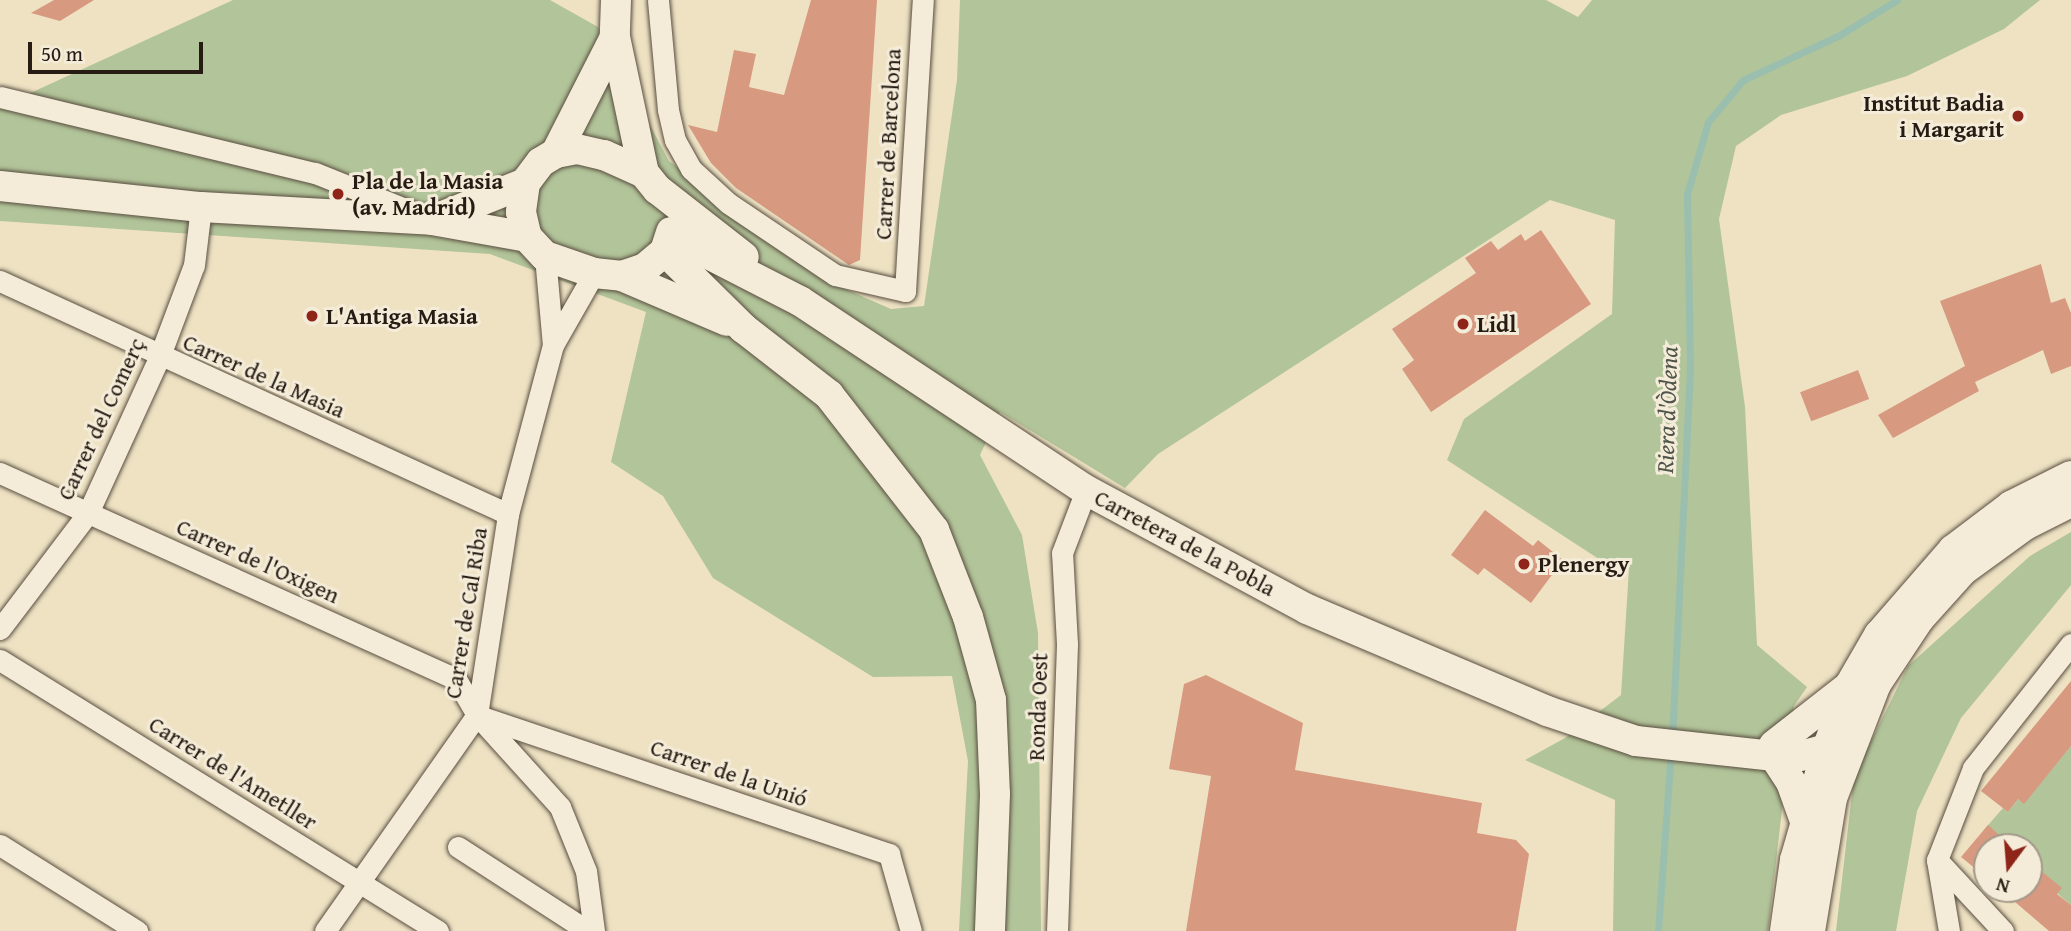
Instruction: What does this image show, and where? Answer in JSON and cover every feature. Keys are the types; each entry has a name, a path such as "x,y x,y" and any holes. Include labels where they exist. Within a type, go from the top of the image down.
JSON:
{"street":[{"path":"616,0 615,37 650,181 668,213 668,243 743,328 829,395 934,530 968,617 991,701 996,793 990,931"},
{"name":"Carrer de Barcelona","path":"658,0 668,110 675,140 691,169 728,203 835,275 905,291 923,0"},
{"path":"556,153 615,37"},
{"path":"0,97 315,173 432,220 536,246 743,328"},
{"path":"536,246 521,212 525,183 541,162 556,153 577,149 604,155 650,181 800,301"},
{"path":"6,189 201,207 432,220 525,183"},
{"name":"Carrer del Comerç","path":"0,629 88,513 159,358 194,265 201,207"},
{"path":"608,275 645,268 668,243"},
{"name":"Carretera de la Pobla","path":"668,243 800,301 1086,490 1307,609 1546,711 1636,741 1742,752 1827,749"},
{"name":"Carrer de Cal Riba","path":"536,246 554,345"},
{"name":"Carrer de Cal Riba","path":"325,931 357,880 477,715 508,514 554,345 608,275"},
{"name":"Carrer de la Masia","path":"0,281 159,358 508,514"},
{"name":"Carrer de l'Oxigen","path":"0,473 456,678 477,715 560,807 586,871 594,931"},
{"path":"1810,931 1832,798 1879,635 1953,550 2011,506 2071,476"},
{"name":"Ronda Oest","path":"1057,931 1067,644 1062,553 1086,490"},
{"path":"1785,931 1805,821 1827,749 1863,685 1963,570 2025,525 2071,502"},
{"path":"1949,931 1937,860 1973,768 2071,645"},
{"name":"Carrer de l'Ametller","path":"0,660 438,931"},
{"path":"1805,821 1791,782 1775,752 1863,685"},
{"name":"Carrer de la Unió","path":"477,715 889,854 911,931"},
{"path":"1827,749 1832,798"},
{"path":"0,845 136,931"},
{"path":"458,847 589,931"},
{"path":"1937,860 2003,931"}],"green space":[{"path":"233,0 550,0 598,27 669,161 827,281 891,309 924,306 957,80 960,0 1546,0 1578,17 1592,0 2040,0 2004,29 1907,76 1781,115 1736,146 1719,219 1745,407 1757,645 1807,687 1794,706 1768,931 1613,931 1615,800 1525,760 1565,738 1621,695 1629,569 1605,563 1447,460 1464,419 1612,314 1615,220 1550,200 1158,454 1125,488 1000,412 980,455 1022,535 1038,633 1041,931 959,931 968,761 952,676 873,677 713,578 663,496 611,462 646,312 490,254 0,221 0,107"},
{"path":"2071,532 2071,585 1961,718 1917,811 1896,931 1836,931 1854,776 1908,666 2030,556"},
{"path":"2071,746 2071,905 2057,893 2061,888 2043,873 2043,833 1983,831 2003,808 2008,812 2018,799 2024,803"}],"building":[{"path":"54,0 94,0 60,21 31,13"},
{"path":"811,0 877,0 860,260 849,265 736,188 711,163 688,125 717,132 734,50 756,54 749,87 784,95"},
{"path":"1541,230 1591,304 1431,412 1402,369 1414,360 1392,329 1476,273 1465,258 1491,241 1498,250 1521,234 1525,241"},
{"path":"2041,264 2051,303 2065,298 2071,313 2071,366 2051,374 2043,350 1975,382 1979,391 1893,438 1878,415 1965,366 1940,301"},
{"path":"1858,370 1869,399 1811,421 1800,392"},
{"name":"Plenergy","path":"1485,510 1533,546 1538,540 1563,560 1531,603 1484,568 1478,575 1451,555"},
{"path":"1206,675 1303,723 1295,770 1482,803 1477,833 1516,840 1529,854 1516,931 1186,931 1211,776 1169,769 1184,684"},
{"path":"2071,681 2071,746 2024,804 2018,799 2008,812 1981,791"},
{"path":"1988,825 1997,833 1981,833"},
{"path":"1973,843 1973,867 1961,857"},
{"path":"2043,872 2062,888 2057,894 2071,905 2071,931 2049,931 2016,903 2043,903"}],"waterway":[{"name":"Riera d'Òdena","path":"1672,738 1690,367 1687,194 1708,122 1743,80 1838,36 1897,0"},
{"name":"Riera d'Òdena","path":"1658,931 1671,750"}],"place":[{"name":"Institut Badia i Margarit","path":"2018,116"},
{"name":"Pla de la Masia (av. Madrid)","path":"338,194"},
{"name":"L'Antiga Masia","path":"312,316"},
{"name":"Lidl","path":"1463,324"},
{"name":"Plenergy","path":"1524,564"}]}
